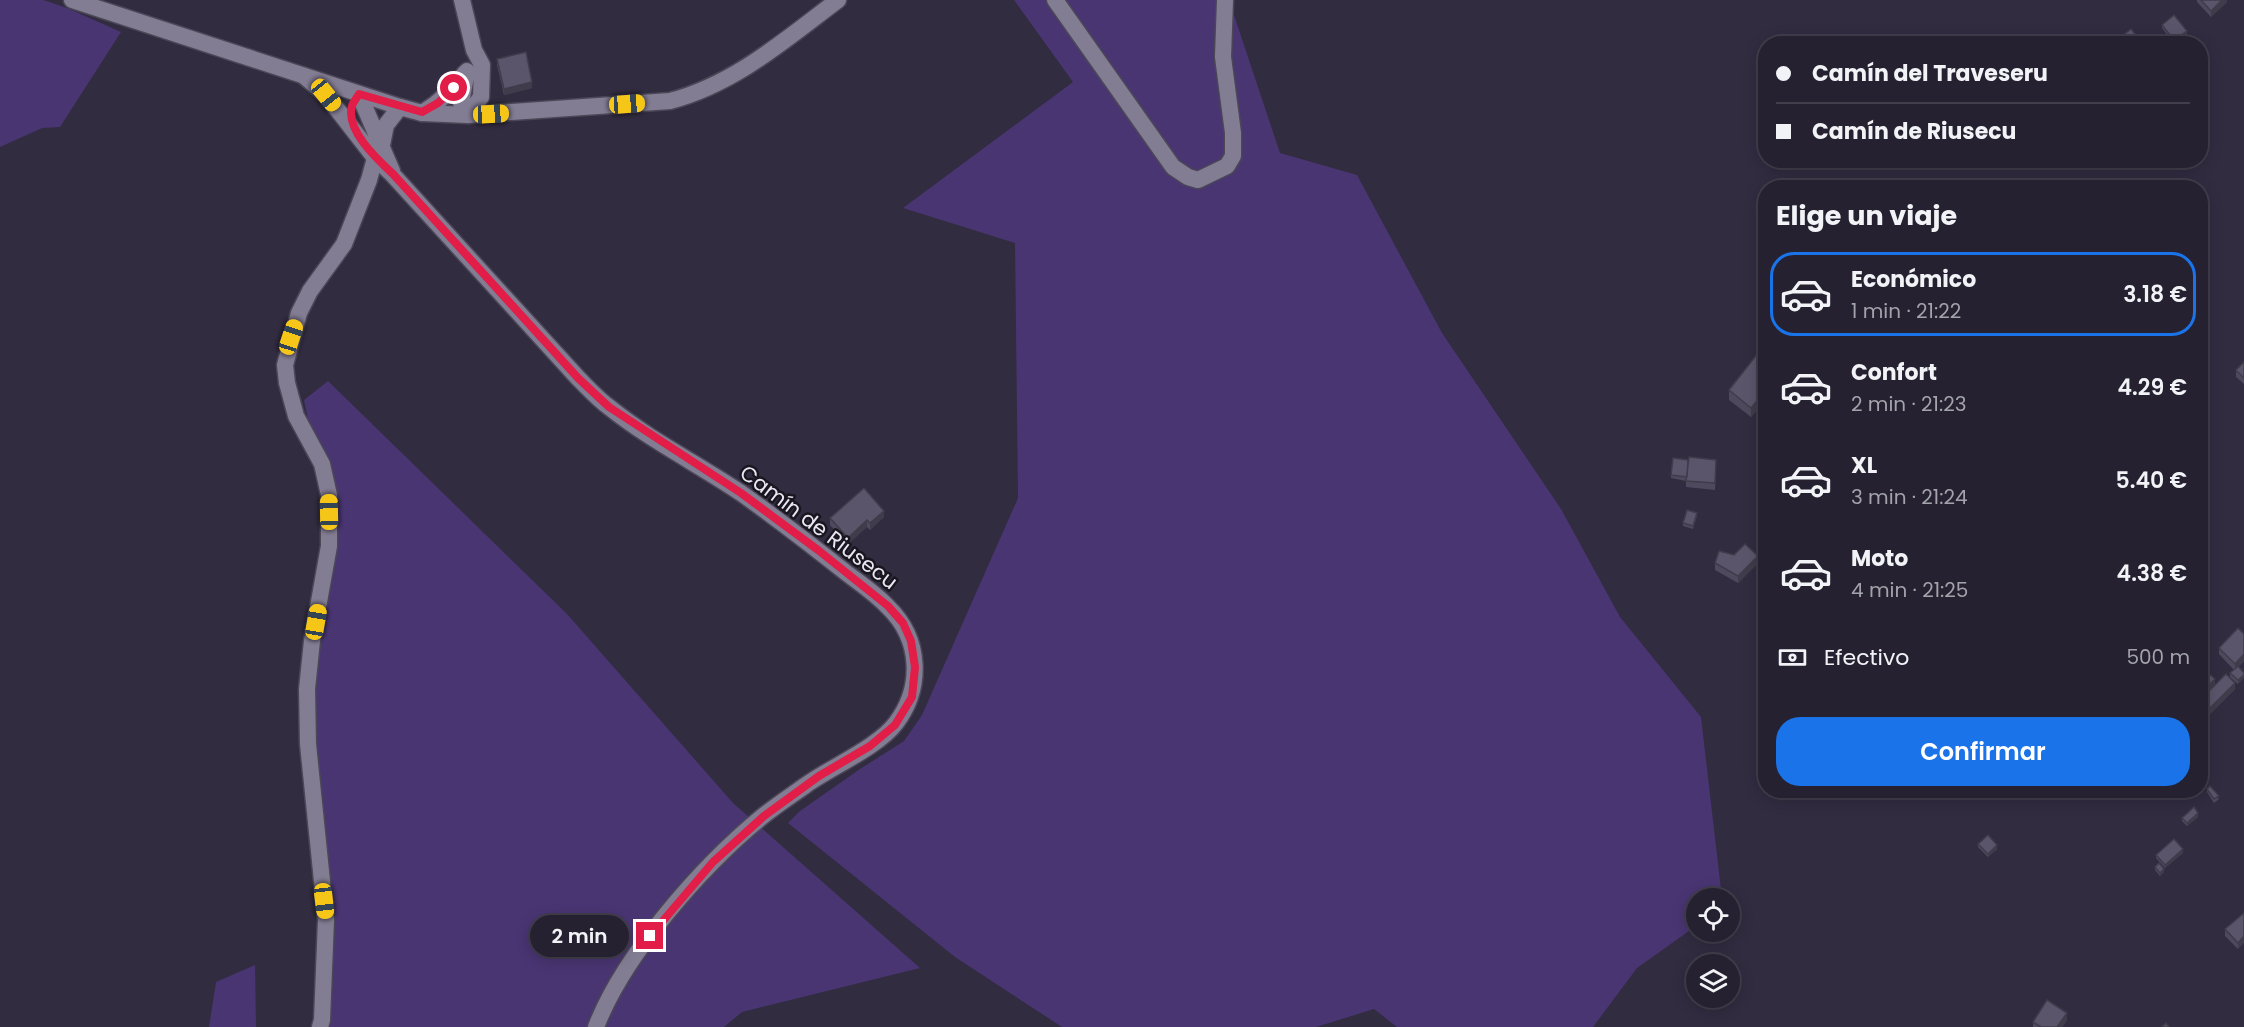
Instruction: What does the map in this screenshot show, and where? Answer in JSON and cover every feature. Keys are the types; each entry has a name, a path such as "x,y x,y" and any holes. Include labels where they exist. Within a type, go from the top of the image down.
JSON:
{"street":[{"path":"72,0 400,107 422,112 468,115 670,101 696,94 717,85 768,53 838,0"},
{"path":"462,0 474,50 482,65 481,97 468,115"},
{"path":"1055,0 1173,167 1188,177 1198,180 1227,166 1233,156 1233,133 1223,57 1225,0"},
{"path":"468,115 462,103 467,71 474,50"},
{"path":"422,112 438,103 467,71"},
{"name":"Camín de Riusecu","path":"304,76 326,95 357,134 378,151"},
{"name":"Camín de Riusecu","path":"357,134 352,106 359,94"},
{"name":"Camín de Riusecu","path":"359,94 378,151 393,174 578,378 609,407 741,493 818,550 888,606 903,623 911,641 915,667 912,697 895,725 870,746 819,776 764,816 713,862 662,921 627,967 604,1006 596,1027"},
{"path":"320,1027 326,920 308,744 307,689 312,641 329,546 329,495 322,464 297,416 287,383 285,365 299,313 310,291 344,244 369,180 386,125 400,107"}],"shaded area":[{"path":"0,0 43,0 121,32 60,127 42,128 0,147"},
{"path":"1014,0 1229,0 1280,153 1357,175 1442,333 1561,509 1620,617 1701,717 1721,888 1686,888 1686,933 1637,968 1593,1027 1397,1027 1374,1009 1316,1027 1062,1027 955,957 788,823 800,811 904,741 922,715 1018,498 1015,243 903,208 1073,82"},
{"path":"328,381 567,614 733,803 920,968 742,1012 724,1027 323,1027 312,704 334,544 304,400"},
{"path":"255,965 256,1027 209,1027 216,982"}],"building":[{"path":"2201,0 2222,0 2211,11"},
{"path":"2174,15 2187,31 2180,36 2171,36 2162,25"},
{"path":"2131,29 2137,36 2122,36"},
{"path":"526,52 532,82 504,89 497,59"},
{"path":"1758,353 1758,400 1751,408 1729,390"},
{"path":"2244,362 2244,378 2236,370"},
{"path":"1689,457 1716,460 1715,483 1686,481"},
{"path":"1673,458 1688,460 1687,477 1671,475"},
{"path":"864,488 884,511 870,523 867,520 848,538 830,518"},
{"path":"1687,510 1697,513 1693,526 1683,523"},
{"path":"1745,544 1758,556 1738,576 1715,563 1719,551 1734,555"},
{"path":"2238,628 2244,634 2244,654 2235,664 2219,648"},
{"path":"2238,666 2244,675 2238,680 2230,673"},
{"path":"2208,673 2215,679 2208,686"},
{"path":"2226,674 2235,683 2210,708 2208,692"},
{"path":"2210,786 2219,796 2214,799 2208,788"},
{"path":"2194,807 2198,813 2187,823 2182,818"},
{"path":"1988,835 1997,845 1988,854 1978,844"},
{"path":"2174,839 2183,849 2165,865 2156,855"},
{"path":"2159,863 2164,869 2160,873 2155,867"},
{"path":"2244,913 2244,936 2238,943 2225,929"},
{"path":"2047,1000 2067,1013 2057,1027 2041,1027 2033,1022"}],"route":[{"path":"454,88 438,103 422,112 359,94 352,106 357,134 375,158 393,174 578,378 609,407 741,493 818,550 888,606 903,623 911,641 915,667 912,697 895,725 870,746 819,776 764,816 713,862 650,936"}]}
